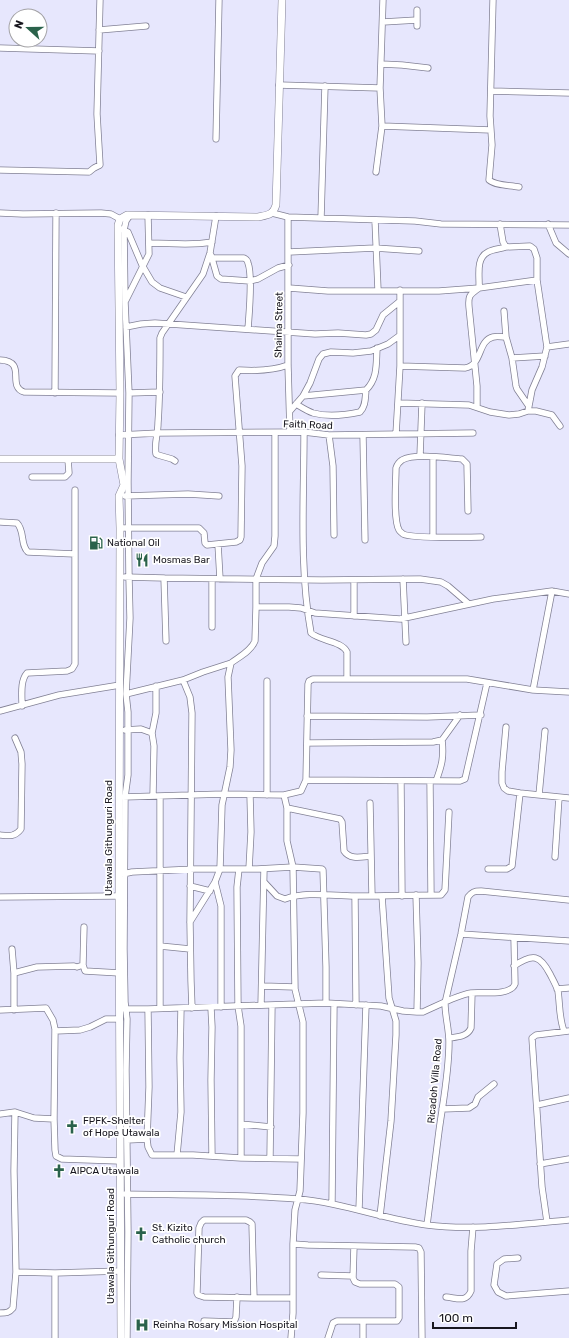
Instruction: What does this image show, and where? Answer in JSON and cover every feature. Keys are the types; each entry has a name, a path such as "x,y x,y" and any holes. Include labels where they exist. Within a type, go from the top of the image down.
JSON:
{"street":[{"path":"0,170 90,172 100,165 98,114 100,0"},
{"path":"216,139 219,0"},
{"path":"0,213 101,213 111,214 120,219 130,215 258,217 272,213 276,205 282,0"},
{"path":"376,172 382,126 380,88 383,0"},
{"path":"493,0 490,130 492,145 489,180 496,184 519,187"},
{"path":"383,22 417,23 417,10"},
{"path":"99,30 146,26"},
{"path":"0,48 99,51"},
{"path":"381,64 428,68"},
{"path":"279,85 380,88"},
{"path":"321,218 325,86"},
{"path":"492,91 569,93"},
{"path":"382,126 490,130"},
{"path":"272,213 288,217 415,221 441,224 569,225"},
{"path":"55,393 56,214"},
{"path":"130,215 121,229 130,434 128,449 130,618 126,694 123,703 128,729 128,775 122,797 224,794 284,795 301,791 306,780 307,692 309,681 313,679 443,678 478,680 487,683 533,690 569,692"},
{"path":"125,302 142,265 149,254 150,243 148,215"},
{"path":"175,461 172,458 156,454 155,439 158,424 160,392 160,338 202,274 211,256 216,216"},
{"name":"Shaima Street","path":"288,217 288,365 290,432"},
{"name":"Utawala Githunguri Road","path":"120,219 119,459 124,486 119,496 120,685 123,703 120,731 122,874 119,896 120,973 123,1008 120,1019 120,1161 124,1194 121,1271 121,1338"},
{"path":"375,220 378,290"},
{"path":"500,224 503,242 506,247"},
{"path":"548,224 556,243 568,252"},
{"path":"121,229 128,232 142,265 156,286 186,298"},
{"path":"150,243 194,245 212,242"},
{"path":"398,403 469,405 490,412 509,415 519,414 528,408 532,390 542,367 547,347 537,280 537,258 533,248 530,246 506,247 489,251 485,254 479,268 479,288"},
{"path":"288,252 375,248 419,251"},
{"path":"211,256 244,258 249,263 250,281 248,329"},
{"path":"211,256 219,278 250,281 258,279 278,268 289,265"},
{"path":"289,288 328,291 439,291 479,288 537,280"},
{"path":"477,407 477,386 469,302 470,294 479,288"},
{"path":"396,434 400,366 400,290"},
{"path":"126,327 155,323 315,334 338,333 366,335 371,334 376,330 383,315 399,302"},
{"path":"504,311 506,337 512,358 517,389 528,408 552,415 560,426"},
{"path":"290,411 310,383 319,359 323,354 331,352 353,353 371,351 388,344 399,336"},
{"path":"400,366 471,367 474,365 482,347 489,339 493,337 506,337"},
{"path":"547,347 569,344"},
{"path":"302,396 366,390 372,384 376,375 377,348"},
{"path":"512,358 545,356"},
{"path":"0,360 7,360 14,364 16,369 17,386 19,390 24,392 120,393"},
{"path":"120,528 200,528 204,533 205,543 209,545 236,542 240,540 242,466 235,376 239,370 257,371 288,365"},
{"path":"296,404 319,414 333,415 360,412 365,403 366,390"},
{"path":"129,393 160,392"},
{"path":"420,456 422,403"},
{"path":"304,432 305,580 310,634 346,649 347,679"},
{"name":"Faith Road","path":"119,435 157,433 304,432 329,436 473,433"},
{"path":"126,694 184,680 231,663 253,645 255,641 256,579 262,563 274,546 275,433"},
{"path":"364,435 365,540"},
{"path":"329,436 333,466 334,535"},
{"path":"468,511 467,464 462,459 420,456 402,460 398,463 396,468 397,525 403,534 481,537"},
{"path":"433,457 433,536"},
{"path":"0,459 119,459"},
{"path":"32,477 65,477 69,473 68,459"},
{"path":"22,706 22,683 24,676 27,673 67,671 72,669 75,664 75,490"},
{"path":"119,496 188,494 219,496"},
{"path":"0,522 17,523 20,527 24,548 28,552 75,554"},
{"path":"218,544 220,579"},
{"path":"120,577 305,580 420,579 442,582 469,604"},
{"path":"164,578 166,641"},
{"path":"212,579 212,627"},
{"path":"404,579 404,619 406,642"},
{"path":"354,580 354,616"},
{"path":"256,607 290,607 307,610 315,614 389,620 404,619 493,599 552,591 569,594"},
{"path":"533,690 552,591"},
{"path":"190,922 215,882 220,868 221,818 224,794 230,768 231,750 228,677 231,663"},
{"path":"184,680 190,697 192,713 190,886 192,1008"},
{"path":"267,682 267,795"},
{"path":"306,780 433,781 465,779 487,683"},
{"path":"0,711 59,695 120,685"},
{"path":"153,796 154,746 152,733 156,713 156,686"},
{"path":"307,743 434,742 442,740 460,715"},
{"path":"307,716 427,717 480,715"},
{"path":"506,727 502,783 504,788 508,791 520,793 569,798"},
{"path":"120,731 128,729 141,729 152,733"},
{"path":"539,795 545,732"},
{"path":"0,835 13,836 18,834 21,829 22,764 21,752 16,738"},
{"path":"431,895 433,781 442,766 444,753 442,740"},
{"path":"401,781 402,896"},
{"path":"488,869 507,869 512,866 520,793"},
{"path":"249,869 251,832 250,794"},
{"path":"284,795 287,808 288,841 293,868 295,987 303,1022 304,1052 300,1191 294,1222 293,1313 291,1338"},
{"path":"160,796 160,1008"},
{"path":"555,857 559,797"},
{"path":"370,804 372,896"},
{"path":"287,808 340,819 342,822 345,853 351,857 371,856"},
{"path":"264,882 277,896 285,899 293,896 309,895 441,895 445,890 449,812"},
{"path":"127,1338 124,1194 128,1140 126,1070 127,1018 123,1008 124,949 122,874 132,872 220,868 320,868 323,870 326,1003"},
{"path":"239,869 237,887 238,1006 241,1026 241,1158"},
{"path":"262,1005 264,869"},
{"path":"215,882 220,906 221,1007"},
{"path":"190,886 210,891"},
{"name":"Ricadoh Villa Road","path":"427,1225 433,1169 447,1073 449,1038 445,1015 445,1003 461,934 466,903 471,893 474,891 569,900"},
{"path":"416,895 418,963 417,1012"},
{"path":"0,897 119,896"},
{"path":"355,896 356,1005"},
{"path":"380,1216 391,1122 396,1022 389,998 382,896"},
{"path":"84,927 83,965 85,971 120,973"},
{"path":"461,934 569,941"},
{"path":"123,1008 211,1008 326,1003 381,1006 423,1012 453,999 472,993 511,990 516,984 514,966 514,938"},
{"path":"160,946 190,949"},
{"path":"12,949 14,973 14,1010"},
{"path":"514,966 532,957 545,963 557,989 561,1019 567,1031 536,1035 532,1038 540,1164 547,1222"},
{"path":"14,973 37,967 77,967 83,965"},
{"path":"263,986 295,987"},
{"path":"557,989 569,988"},
{"path":"449,1038 466,1035 469,1032 471,1028 472,993"},
{"path":"332,1204 334,1004"},
{"path":"270,1158 272,1005"},
{"path":"359,1210 366,1005"},
{"path":"0,1010 46,1008 53,1020 55,1031 54,1119 56,1156 62,1159 120,1161"},
{"path":"177,1155 181,1112 181,1008"},
{"path":"211,1008 212,1156"},
{"path":"148,1009 149,1087 147,1139 148,1147 152,1155 241,1158 301,1158"},
{"path":"55,1031 80,1030 106,1019 120,1019"},
{"path":"442,1109 469,1108 475,1104 478,1097 494,1084"},
{"path":"537,1105 569,1098"},
{"path":"0,1114 15,1112 34,1118 54,1119"},
{"path":"0,1313 10,1312 13,1308 16,1272 14,1170 15,1112"},
{"path":"241,1124 271,1127"},
{"path":"128,1140 147,1139"},
{"path":"540,1164 569,1159"},
{"path":"124,1194 298,1199 332,1204 380,1216 427,1225 472,1227 569,1220"},
{"path":"254,1298 252,1224 246,1220 204,1220 199,1228 197,1293 201,1297 254,1298 292,1298"},
{"path":"446,1297 464,1299 469,1297 471,1291 472,1227"},
{"path":"293,1244 415,1246 421,1252 422,1338"},
{"path":"328,1338 333,1323 337,1321 397,1321 399,1318 398,1287 394,1284 360,1284 355,1282 353,1276 354,1246"},
{"path":"518,1258 504,1260 498,1264 494,1285 498,1292 506,1296 569,1291"},
{"path":"16,1272 55,1273 121,1271"},
{"path":"55,1273 55,1338"},
{"path":"321,1275 353,1276"},
{"path":"204,1321 234,1322 236,1317 237,1297"},
{"path":"363,1322 363,1338"}],"place":[{"name":"National Oil","path":"96,543"},
{"name":"Mosmas Bar","path":"142,560"},
{"name":"FPFK-Shelter of Hope Utawala","path":"72,1127"},
{"name":"AIPCA Utawala","path":"59,1171"},
{"name":"St. Kizito Catholic church","path":"141,1234"},
{"name":"Reinha Rosary Mission Hospital","path":"142,1325"}]}
